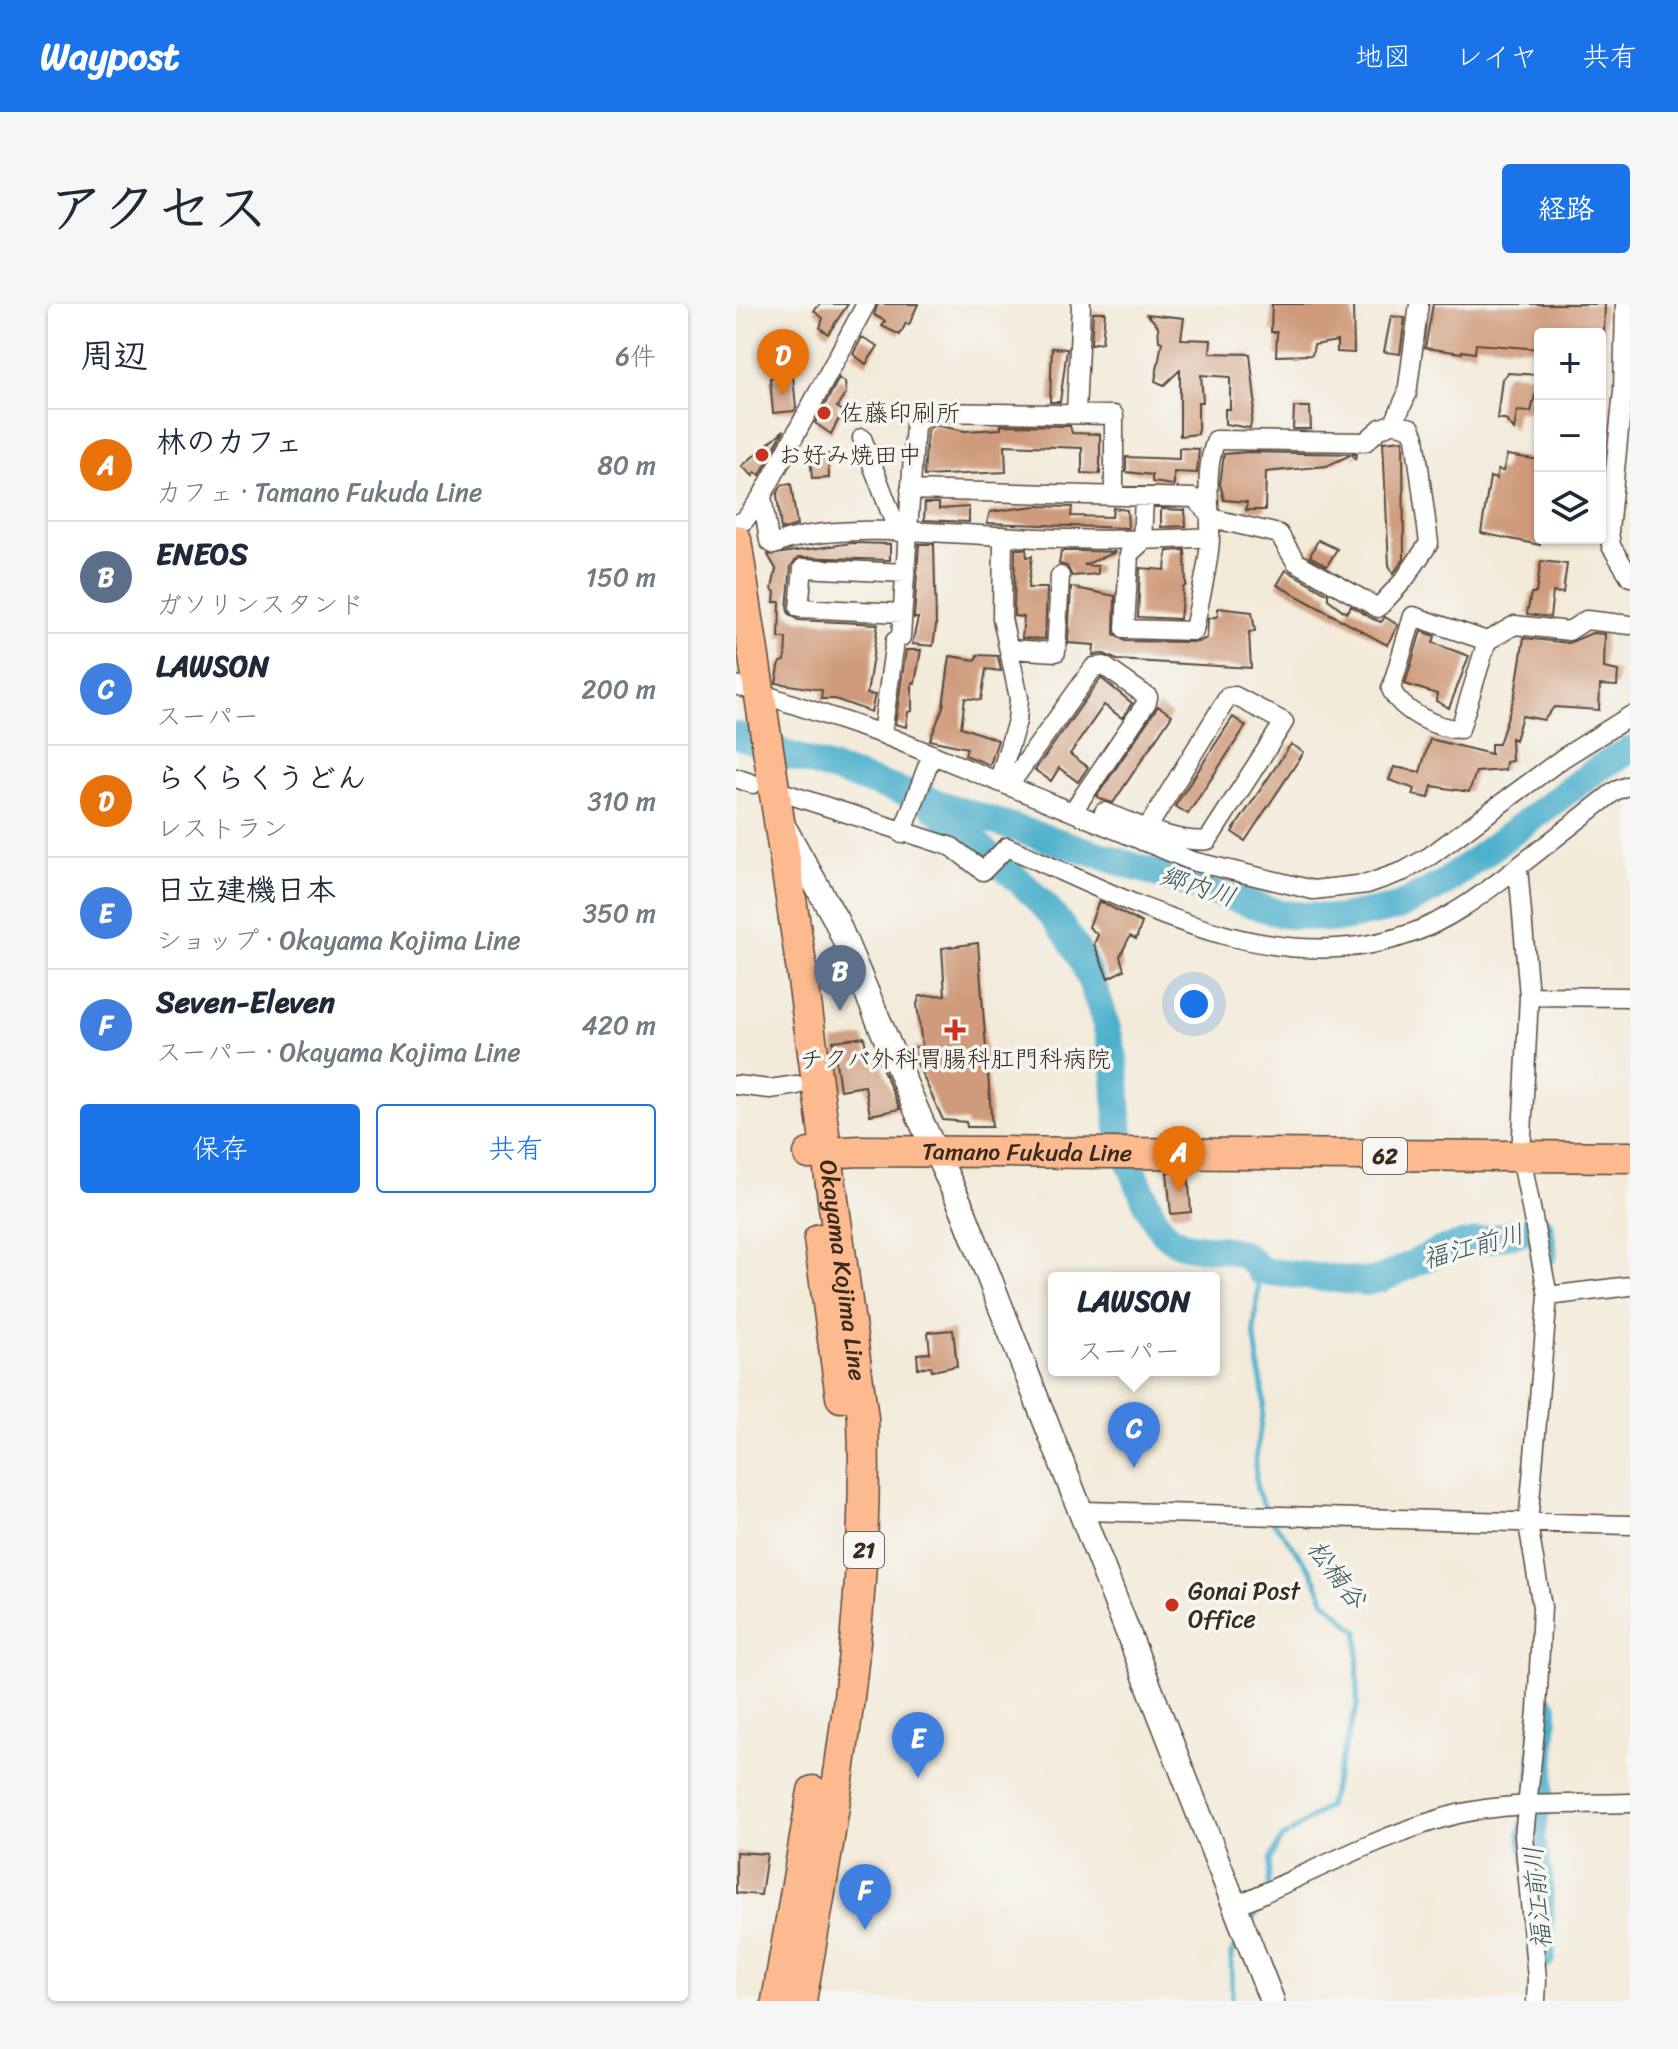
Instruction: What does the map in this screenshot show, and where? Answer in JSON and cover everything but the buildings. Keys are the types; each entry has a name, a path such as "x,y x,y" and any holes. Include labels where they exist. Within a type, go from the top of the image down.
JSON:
{"main road":[{"name":"Okayama Kojima Line","path":"736,540 744,691 817,1154 842,1406 856,1647 801,2001"},
{"name":"Okayama Kojima Line","path":"758,782 779,820 793,916 799,1027 797,1085 817,1154"},
{"name":"Tamano Fukuda Line","path":"817,1154 1630,1157"},
{"name":"Okayama Kojima Line","path":"777,2001 827,1701 852,1581"}],"street":[{"path":"736,524 745,520 762,496 866,304"},
{"path":"1076,413 1081,304"},
{"path":"1394,423 1407,394 1419,304"},
{"path":"1625,304 1625,442 1609,530 1611,546 1630,577"},
{"path":"882,734 902,613 905,573 903,532 915,425 929,412 1114,415 1114,494"},
{"path":"910,490 1194,498 1207,508 1215,519 1279,534 1296,562 1378,608 1404,580 1429,543 1415,437 1411,428 1394,423 1381,428 1365,442 1216,440 1211,453 1207,508 1209,537 1194,631 1125,629 1129,554 1142,542 1144,498"},
{"path":"862,438 903,532"},
{"path":"762,496 769,541 774,545 793,536 903,532 1142,542 1209,537"},
{"path":"1003,536 1002,618 1019,698 1008,780"},
{"path":"902,613 799,608 803,568 905,573"},
{"path":"1010,649 1056,652 1060,576"},
{"path":"1487,641 1413,616 1391,689 1397,703 1447,729 1460,729 1487,641 1515,625 1569,631 1586,620 1630,625"},
{"path":"1008,780 1094,667 1104,666 1148,697 1076,807"},
{"path":"744,691 882,734 930,758 1008,780 1145,834 1192,861 1313,890 1367,884 1404,871 1430,856 1563,758 1630,716"},
{"path":"1235,696 1284,722 1208,840 1194,842 1145,834 1228,697 1235,696"},
{"path":"903,831 930,758"},
{"path":"758,782 952,847 983,871 1007,847 1173,920 1260,943 1321,951 1367,946 1411,933 1462,909 1615,791 1630,785"},
{"path":"779,820 836,920 962,1208 1272,2001"},
{"path":"1518,867 1529,996 1521,1156 1548,1296 1528,1524 1542,1607 1529,1806 1524,1836 1537,1979 1536,2001"},
{"path":"793,916 809,909 818,910 836,920"},
{"path":"1529,996 1630,997"},
{"path":"736,1085 757,1089 797,1085"},
{"path":"1548,1296 1630,1286"},
{"path":"1083,1511 1630,1525"},
{"path":"1237,1905 1428,1823 1462,1813 1529,1806 1630,1803"}],"waterway":[{"name":"郷内川","path":"736,735 788,755 1282,914 1337,919 1398,907 1443,884 1599,768 1630,750"},
{"name":"福江前川","path":"923,796 1034,895 1071,941 1085,967 1108,1032 1115,1063 1119,1127 1125,1148 1153,1215 1168,1236 1181,1244 1237,1252 1260,1271 1365,1282 1381,1279 1444,1249 1540,1228 1544,1253"},
{"name":"松楠谷","path":"1260,1271 1254,1331 1264,1402 1255,1464 1257,1491 1268,1513"},
{"name":"松楠谷","path":"1268,1885 1270,1859 1280,1840 1328,1806 1357,1706 1358,1632 1325,1601 1311,1570 1273,1521"},
{"name":"福江前川","path":"1542,1956 1539,1876 1531,1835 1540,1792 1544,1708"},
{"name":"松楠谷","path":"1252,1921 1266,1898"},
{"name":"松楠谷","path":"1232,2001 1231,1954 1237,1943"}],"place":[{"name":"らくらくうどん","path":"783,395"},
{"name":"佐藤印刷所","path":"824,413"},
{"name":"お好み焼田中","path":"762,455"},
{"name":"ENEOS","path":"840,1011"},
{"name":"チクバ外科胃腸科肛門科病院","path":"955,1030"},
{"name":"林のカフェ","path":"1179,1192"},
{"name":"LAWSON","path":"1134,1468"},
{"name":"Gonai Post Office","path":"1172,1605"},
{"name":"日立建機日本","path":"918,1778"},
{"name":"Seven-Eleven","path":"865,1930"}]}
